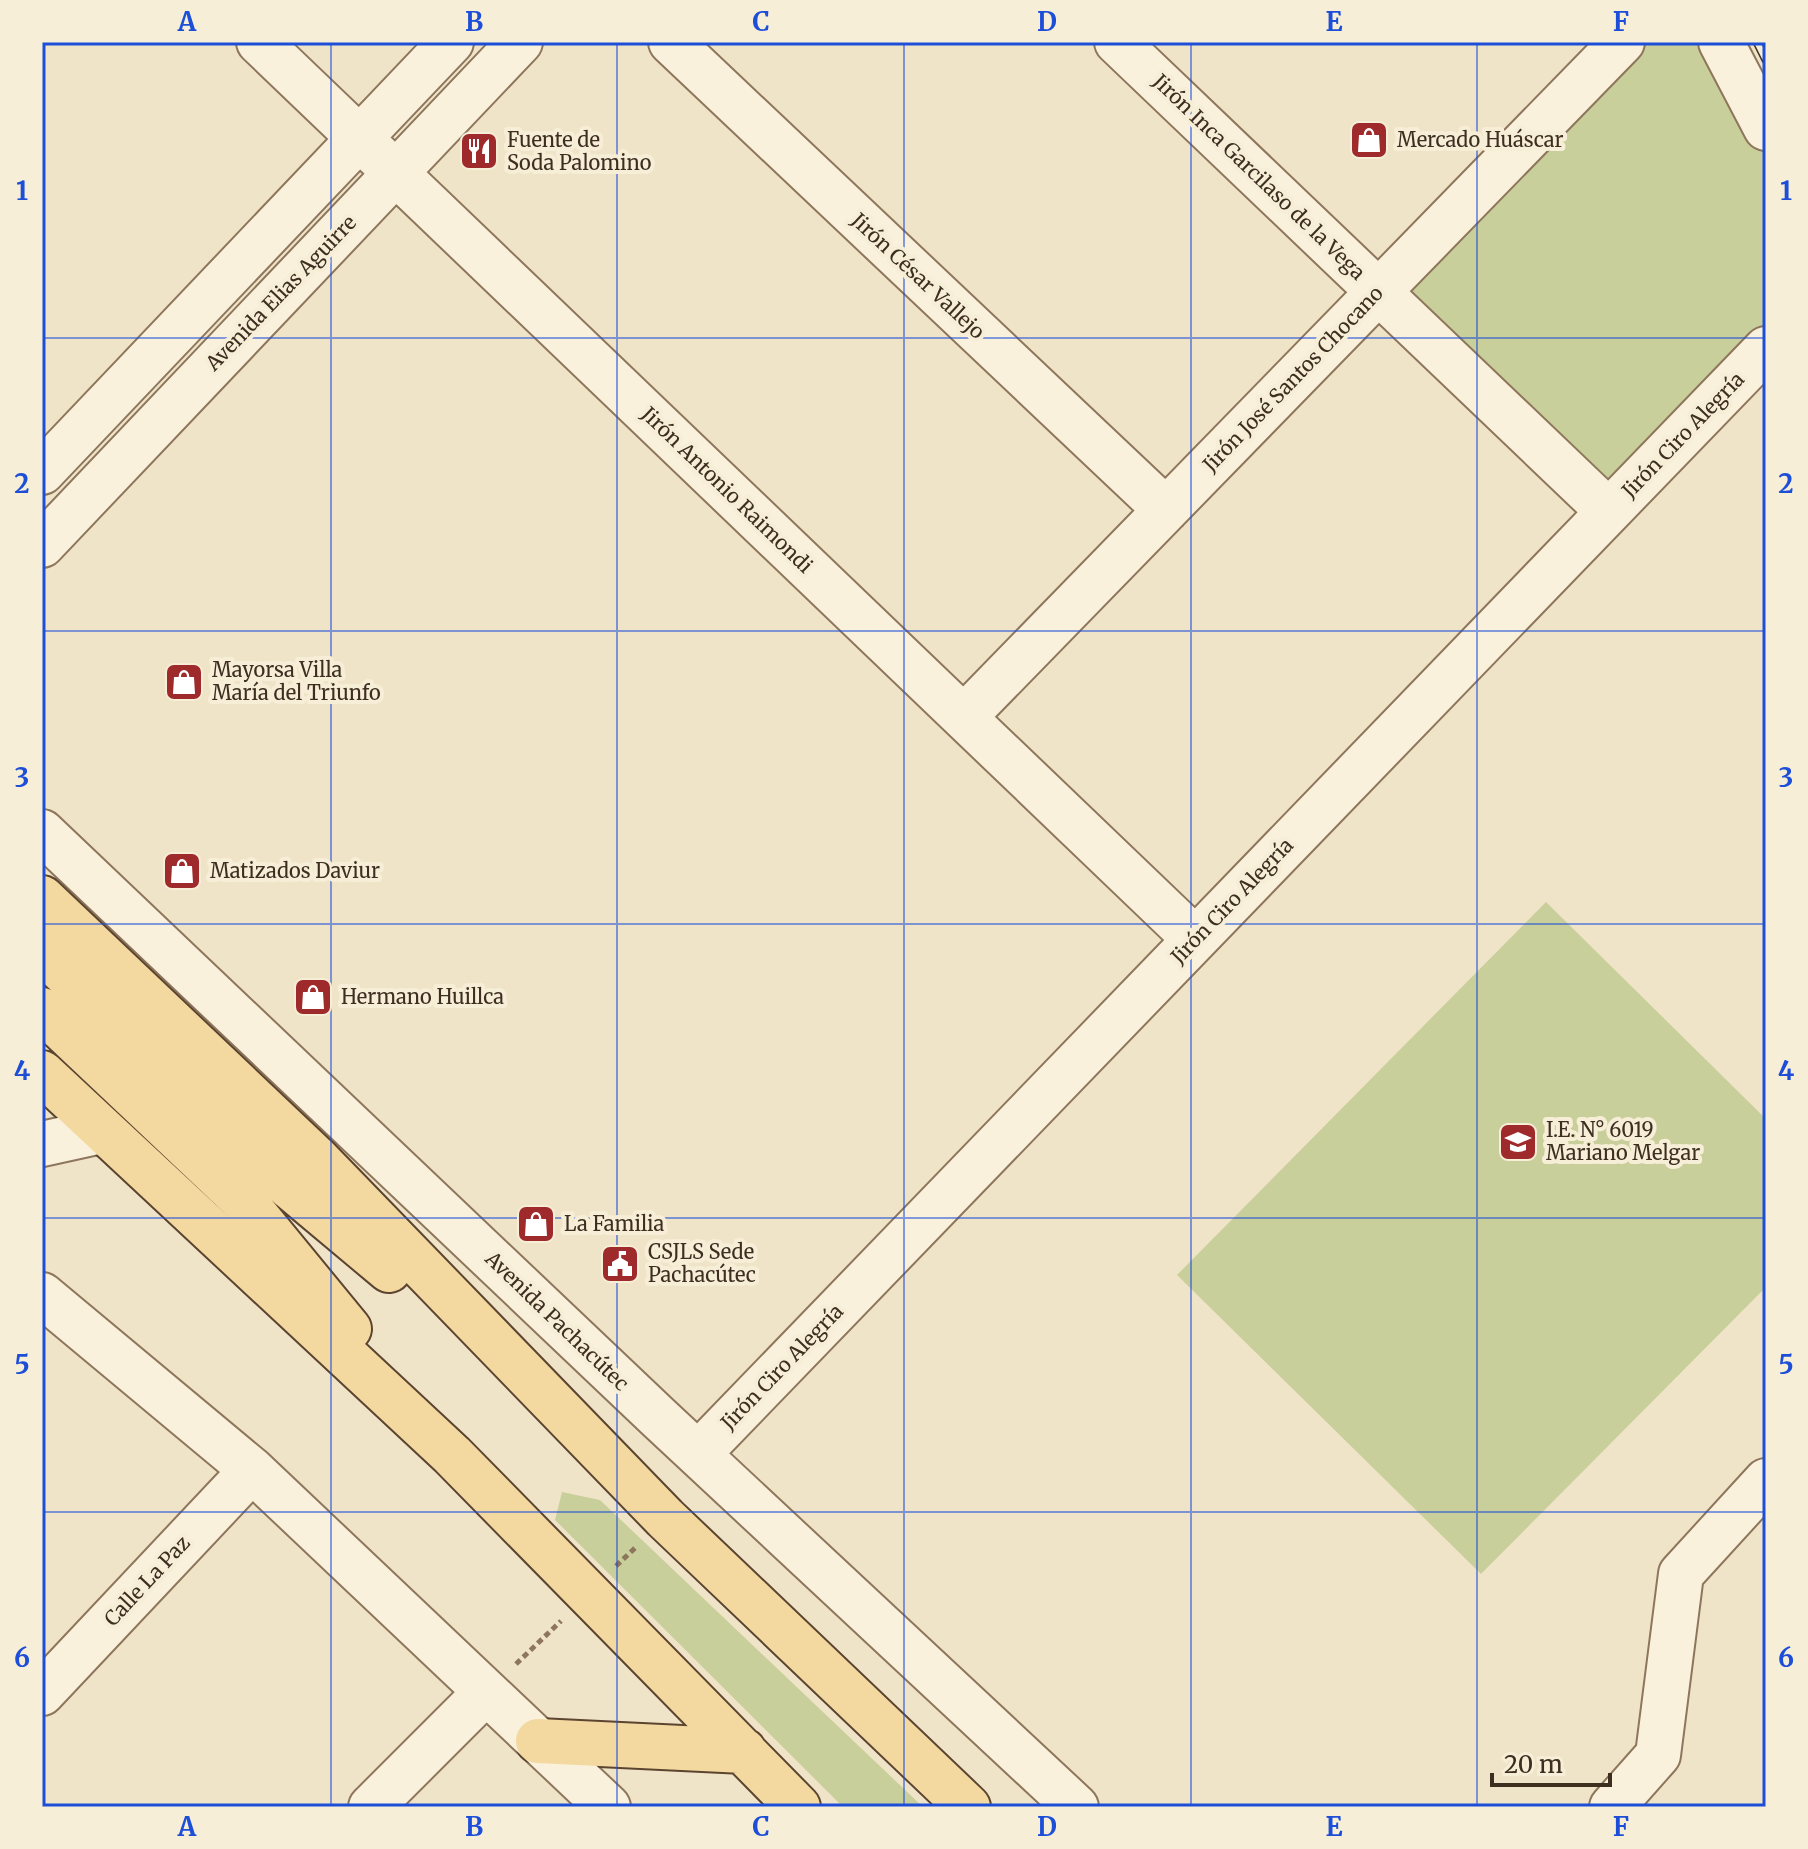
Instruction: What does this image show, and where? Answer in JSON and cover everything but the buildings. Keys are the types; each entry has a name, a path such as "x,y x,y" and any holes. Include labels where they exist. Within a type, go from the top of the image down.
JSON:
{"main road":[{"path":"42,898 318,1160 548,1401 665,1518 968,1807"},
{"path":"42,951 291,1188 548,1401"},
{"path":"42,1010 244,1201 452,1455"},
{"path":"42,1073 452,1455 798,1807"},
{"path":"538,1741 744,1751"}],"street":[{"name":"Jirón Antonio Raimondi","path":"259,42 1195,939"},
{"path":"42,472 451,42"},
{"name":"Avenida Elias Aguirre","path":"42,545 520,42"},
{"name":"Jirón César Vallejo","path":"671,42 1166,510"},
{"name":"Jirón Inca Garcilaso de la Vega","path":"1117,42 1608,511"},
{"name":"Jirón José Santos Chocano","path":"964,717 1622,42"},
{"path":"1721,42 1766,128"},
{"name":"Jirón Ciro Alegría","path":"699,1453 1766,349"},
{"name":"Avenida Pachacútec","path":"42,832 1076,1807"},
{"path":"42,1144 101,1131"},
{"path":"42,1295 252,1470 608,1807"},
{"name":"Calle La Paz","path":"42,1693 252,1470"},
{"path":"1612,1807 1658,1755 1681,1574 1766,1481"},
{"path":"371,1807 486,1692"}],"green space":[{"path":"1644,42 1709,42 1766,154 1766,337 1606,494 1391,293"},
{"path":"1546,902 1766,1119 1766,1287 1481,1574 1177,1275"},
{"path":"562,1492 600,1500 923,1807 843,1807 555,1520"}],"railway":[{"path":"1757,42 1766,60"}],"place":[{"name":"Mercado Huáscar","path":"1369,140"},
{"name":"Fuente de Soda Palomino","path":"479,151"},
{"name":"Mayorsa Villa María del Triunfo","path":"184,682"},
{"name":"Matizados Daviur","path":"182,871"},
{"name":"Hermano Huillca","path":"313,997"},
{"name":"I.E. N° 6019 Mariano Melgar","path":"1518,1142"},
{"name":"La Familia","path":"536,1224"},
{"name":"CSJLS Sede Pachacútec","path":"620,1264"}]}
